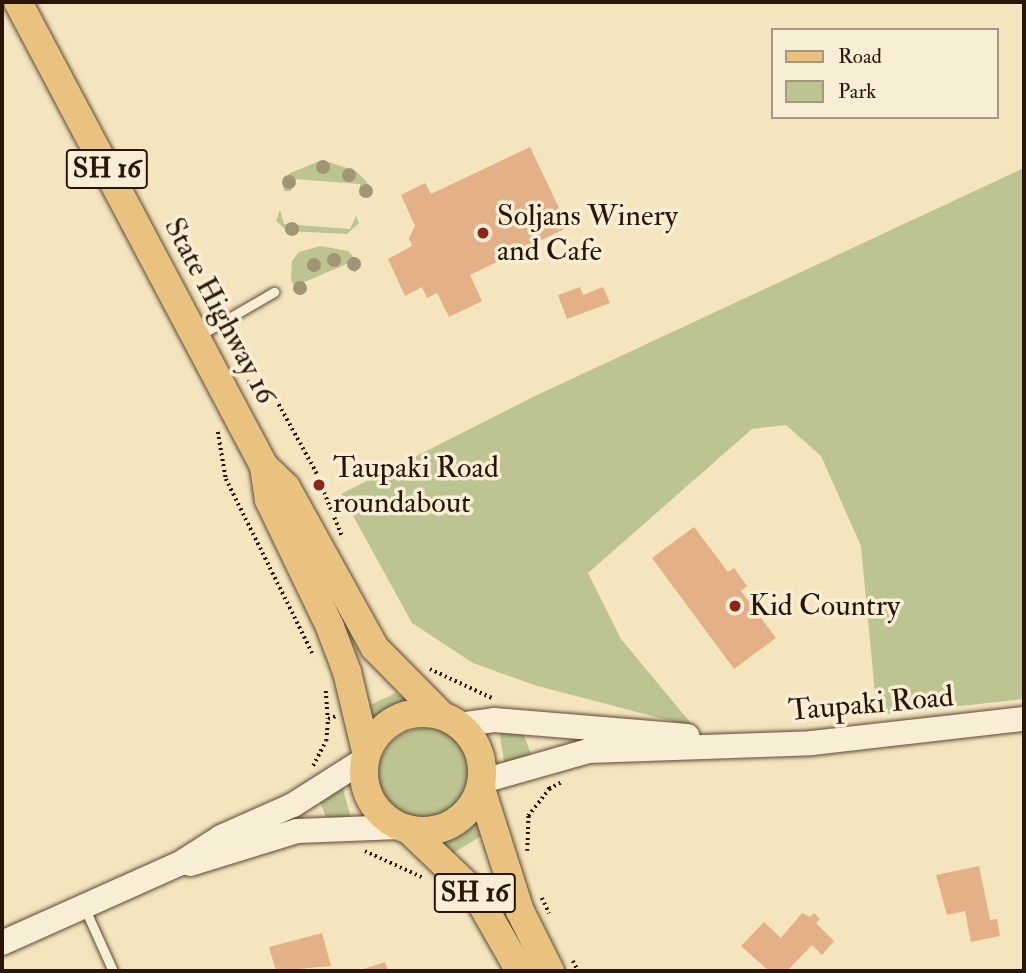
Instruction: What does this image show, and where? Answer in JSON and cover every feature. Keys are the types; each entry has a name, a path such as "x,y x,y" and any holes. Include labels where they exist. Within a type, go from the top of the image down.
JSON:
{"main road":[{"name":"State Highway 16","path":"18,2 264,466 286,487 375,648 450,720"},
{"name":"State Highway 16","path":"264,466 269,500 338,649 365,755"},
{"path":"365,755 375,735 397,719 450,720"},
{"name":"SH 16","path":"450,720 476,746 482,785 520,911 550,971"},
{"name":"SH 16","path":"365,755 369,797 381,814 405,829 476,894 520,971"},
{"path":"405,829 452,824 467,812 482,785"}],"street":[{"name":"Taupaki Road","path":"482,785 588,751 687,751 722,744 812,743 1024,719"},
{"name":"Taupaki Road","path":"450,720 527,722 691,736 722,744"},
{"path":"2,943 179,864 221,837 293,806 365,755"},
{"path":"179,864 200,863 297,831 405,829"}],"lane":[{"path":"196,337 274,292"},
{"path":"84,907 113,971"}],"path":[{"path":"262,387 271,390 316,472 346,544"},
{"path":"220,449 226,479 319,665"},
{"path":"428,667 500,699"},
{"path":"308,772 321,753 328,719 322,678"},
{"path":"328,719 339,714"},
{"path":"545,780 550,789"},
{"path":"516,822 528,816 550,789 560,783"},
{"path":"527,854 528,816"},
{"path":"360,850 427,880 432,874"},
{"path":"538,890 555,925"},
{"path":"567,948 578,971"}],"green space":[{"path":"322,160 356,171 367,182 370,195 361,195 360,184 294,179 291,191 284,191 283,183 290,173"},
{"path":"1024,168 1024,699 877,715 861,546 821,456 786,425 752,429 588,573 621,639 694,727 534,685 473,663 412,623 341,494 535,396"},
{"path":"280,210 284,224 350,229 356,216 359,223 347,234 287,231 276,221"},
{"path":"321,246 348,251 357,261 357,270 354,273 349,263 302,283 306,292 298,292 291,280 292,261 299,252"},
{"path":"396,693 413,704 371,724 368,706"},
{"path":"425,728 443,732 458,742 468,757 472,775 468,793 458,808 443,818 425,822 407,818 392,808 382,793 378,775 382,757 392,742 407,732"},
{"path":"499,730 522,730 531,754 505,768"},
{"path":"341,782 351,818 327,819 319,800"},
{"path":"477,820 481,836 452,854 433,841"}],"building":[{"name":"Soljans Winery and Cafe","path":"530,147 568,227 470,275 482,301 449,317 437,293 427,298 422,287 405,296 388,259 412,246 409,238 415,226 401,195 425,183 431,194"},
{"path":"580,287 583,295 603,287 610,303 567,319 558,295"},
{"path":"694,527 728,572 734,568 747,586 741,591 776,638 734,669 652,558"},
{"path":"979,866 990,920 997,919 1000,936 971,942 965,911 947,915 936,875"},
{"path":"802,913 810,917 814,913 820,919 816,923 834,941 822,955 812,945 787,971 769,971 741,946 764,922 781,938"},
{"path":"322,933 331,966 276,971 269,947"},
{"path":"385,962 388,971 357,971"}],"place":[{"name":"Soljans Winery and Cafe","path":"483,233"},
{"name":"Taupaki Road roundabout","path":"319,485"},
{"name":"Kid Country","path":"735,606"}]}
